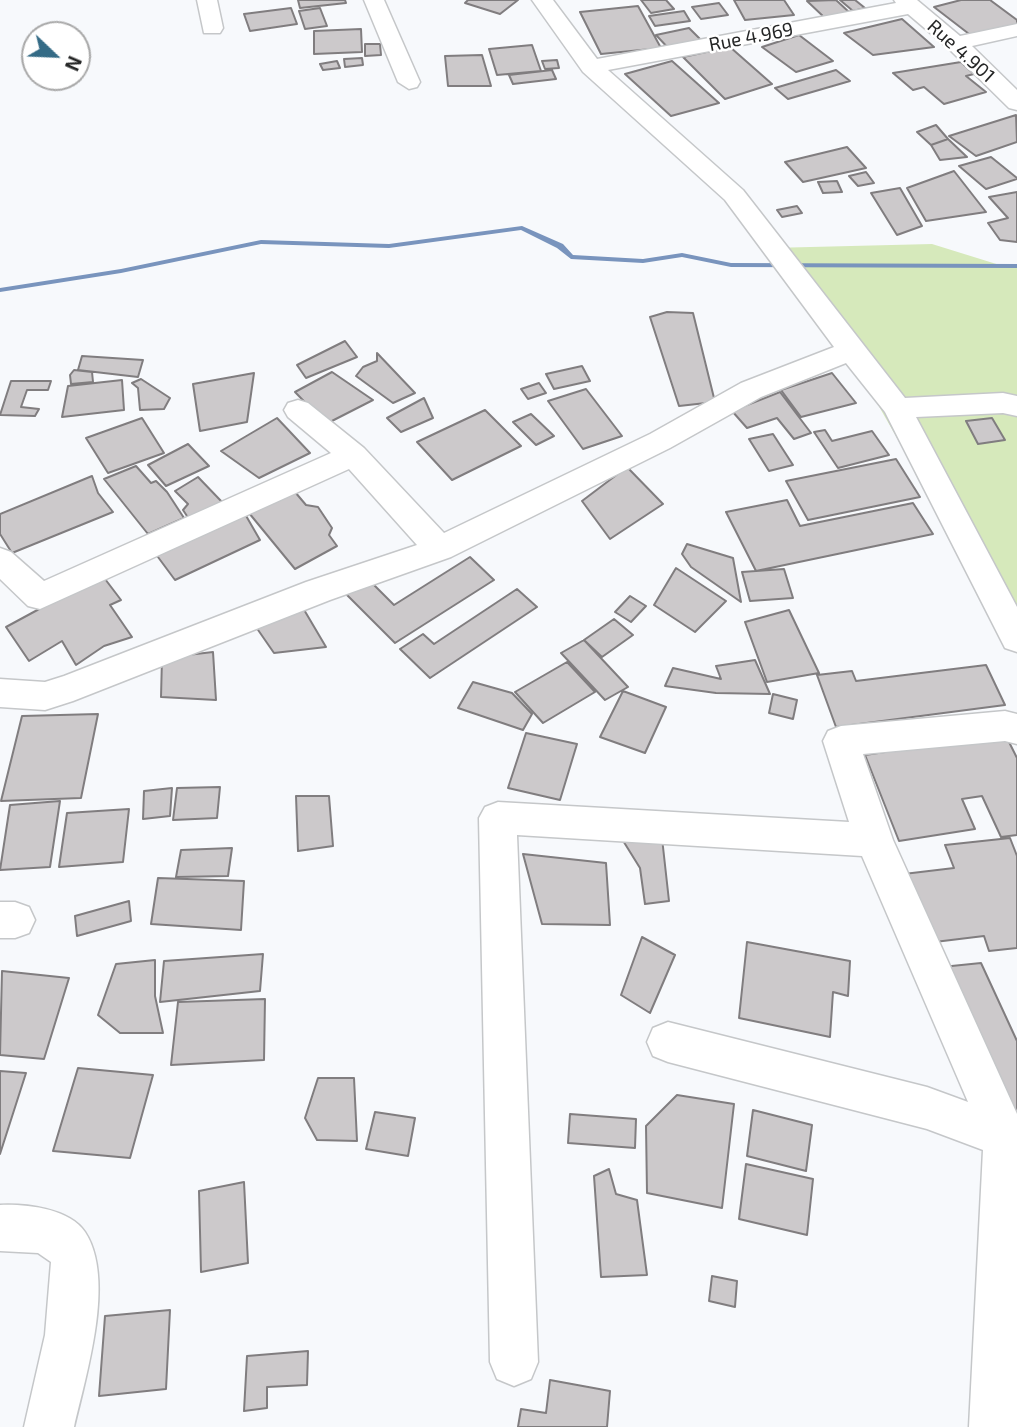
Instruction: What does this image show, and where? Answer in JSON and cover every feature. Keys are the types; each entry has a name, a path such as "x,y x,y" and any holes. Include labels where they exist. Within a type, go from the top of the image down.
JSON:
{"street":[{"path":"207,0 212,28"},
{"path":"374,0 409,82"},
{"path":"542,0 592,67 734,195 897,408 1017,639"},
{"name":"Rue 4.969","path":"592,67 907,4"},
{"name":"Rue 4.901","path":"907,4 956,43 1017,103"},
{"path":"956,43 1017,30"},
{"path":"0,693 45,696 74,687 318,591 440,549 660,441 751,390 851,351"},
{"path":"897,408 1003,403 1017,405"},
{"path":"299,410 353,455 440,549"},
{"path":"0,560 40,597 353,455"},
{"path":"994,1427 1005,1137 874,840 841,741 1005,726 1017,729"},
{"path":"514,1362 498,818 874,840"},
{"path":"668,1042 946,1113 1005,1137"},
{"path":"0,1228 37,1230 60,1238 71,1250 76,1273 68,1344 49,1427"}],"green space":[{"path":"932,244 1006,267 1017,266 1017,649 848,352 770,248"}],"building":[{"path":"298,0 345,0 346,3 300,8"},
{"path":"468,0 518,0 500,14 465,3"},
{"path":"641,0 666,0 674,9 651,13"},
{"path":"734,0 784,0 794,15 745,20"},
{"path":"836,0 850,13 825,18 807,1"},
{"path":"840,0 855,0 865,8 853,11"},
{"path":"961,0 990,0 1017,20 1017,26 973,37 934,7"},
{"path":"719,3 728,15 701,19 692,7"},
{"path":"638,6 661,48 601,54 580,12"},
{"path":"291,8 297,24 250,31 244,14"},
{"path":"320,8 327,26 305,29 299,11"},
{"path":"684,11 690,21 655,26 649,16"},
{"path":"902,19 934,47 873,55 844,33"},
{"path":"689,28 705,44 671,51 656,35"},
{"path":"361,29 362,52 314,54 314,31"},
{"path":"799,35 833,61 796,72 762,47"},
{"path":"365,44 380,44 381,55 365,56"},
{"path":"532,45 541,71 497,75 489,49"},
{"path":"730,47 772,84 725,99 683,57"},
{"path":"482,55 491,86 448,86 445,56"},
{"path":"362,58 363,65 345,67 344,59"},
{"path":"557,60 559,68 545,69 542,61"},
{"path":"337,61 340,68 323,70 320,64"},
{"path":"672,61 719,103 671,116 625,74"},
{"path":"961,62 974,74 966,76 986,92 944,104 924,87 913,90 893,73"},
{"path":"552,70 556,79 513,84 509,75"},
{"path":"836,70 850,81 788,99 775,88"},
{"path":"1016,115 1017,142 976,156 949,136"},
{"path":"936,125 948,139 931,145 917,132"},
{"path":"948,139 967,157 940,160 931,145"},
{"path":"847,147 866,168 803,182 785,162"},
{"path":"991,157 1017,179 986,189 959,166"},
{"path":"954,171 986,212 926,221 907,188"},
{"path":"866,172 874,183 858,186 849,176"},
{"path":"837,181 842,192 823,193 818,182"},
{"path":"900,188 922,226 897,235 871,193"},
{"path":"1017,192 1017,242 1000,240 988,223 1008,218 989,197"},
{"path":"797,206 802,213 782,217 777,210"},
{"path":"667,312 693,313 715,402 679,406 650,317"},
{"path":"345,341 357,357 306,378 297,365"},
{"path":"377,353 415,393 393,403 356,376 363,367 377,361"},
{"path":"82,356 143,360 138,377 78,370"},
{"path":"582,366 590,381 554,389 546,374"},
{"path":"74,370 92,372 93,382 71,384 70,375"},
{"path":"332,372 373,400 326,424 295,392"},
{"path":"254,373 247,422 200,431 193,384"},
{"path":"832,373 856,403 801,417 781,390"},
{"path":"141,379 170,398 164,409 140,410 138,388 132,383"},
{"path":"122,380 124,410 62,417 68,386"},
{"path":"11,381 51,381 48,390 27,390 21,407 39,409 35,416 0,415"},
{"path":"539,383 546,393 528,399 521,389"},
{"path":"586,389 622,436 583,449 548,401"},
{"path":"780,392 811,433 794,439 777,418 747,428 732,411"},
{"path":"424,398 433,418 401,432 387,418"},
{"path":"485,410 521,446 452,480 417,442"},
{"path":"531,414 554,436 536,445 513,422"},
{"path":"142,418 164,453 108,473 86,438"},
{"path":"277,418 310,453 259,478 221,451"},
{"path":"992,418 1005,440 978,444 966,421"},
{"path":"825,430 832,441 872,431 889,455 838,468 814,432"},
{"path":"773,434 793,465 769,471 749,439"},
{"path":"188,444 209,466 166,486 148,465"},
{"path":"896,459 920,497 808,520 786,481"},
{"path":"136,466 151,483 156,481 167,492 184,518 148,534 104,479"},
{"path":"627,467 663,504 610,539 582,501"},
{"path":"92,476 98,493 113,512 12,553 0,534 0,514"},
{"path":"198,477 222,502 189,519 183,510 188,504 175,491"},
{"path":"295,492 306,505 318,507 332,528 329,535 337,546 295,569 249,513"},
{"path":"787,500 800,526 913,503 933,534 756,571 726,512"},
{"path":"245,514 260,540 175,580 155,553"},
{"path":"687,544 733,558 741,602 691,567 682,554"},
{"path":"470,557 494,580 395,643 345,593 368,579 394,605"},
{"path":"676,568 726,601 695,632 654,605"},
{"path":"784,569 793,598 750,601 742,572"},
{"path":"102,575 121,600 110,605 132,637 104,646 76,665 62,641 29,661 6,627"},
{"path":"517,589 537,607 430,678 400,649 423,634 434,644"},
{"path":"630,596 646,606 631,622 615,612"},
{"path":"303,608 326,647 274,653 256,627"},
{"path":"789,610 819,673 767,682 745,622"},
{"path":"614,619 633,635 602,657 584,640"},
{"path":"584,640 628,687 605,700 561,653"},
{"path":"213,652 216,700 161,697 162,658"},
{"path":"755,660 770,694 716,693 665,686 673,668 721,679 716,666"},
{"path":"567,662 595,692 543,723 515,692"},
{"path":"986,665 1005,705 836,727 817,675 852,671 856,681"},
{"path":"473,682 512,693 532,714 523,730 458,708"},
{"path":"623,691 666,707 645,753 600,737"},
{"path":"773,694 797,700 793,719 769,713"},
{"path":"98,714 81,798 1,801 22,716"},
{"path":"526,733 577,744 560,800 508,788"},
{"path":"1005,734 1017,758 1017,835 1001,837 982,796 962,799 975,829 899,841 865,755"},
{"path":"220,787 217,818 173,820 177,788"},
{"path":"172,788 170,816 143,819 144,791"},
{"path":"296,796 329,796 333,846 298,851"},
{"path":"60,801 50,867 0,870 10,805"},
{"path":"129,809 123,862 59,867 67,813"},
{"path":"661,829 669,901 645,904 640,868 617,831"},
{"path":"1010,838 1017,856 1017,948 989,951 984,936 910,945 887,876 954,868 945,845"},
{"path":"232,848 228,876 176,877 181,850"},
{"path":"523,854 606,863 610,925 542,924"},
{"path":"158,878 244,881 241,930 151,924"},
{"path":"129,901 131,921 77,936 75,916"},
{"path":"642,937 675,955 650,1013 621,995"},
{"path":"747,942 850,961 848,996 833,992 830,1037 739,1018"},
{"path":"263,954 260,991 160,1002 164,961"},
{"path":"155,960 155,996 163,1033 120,1033 98,1015 116,964"},
{"path":"981,963 1017,1041 1017,1124 932,968"},
{"path":"2,971 69,978 44,1059 0,1055"},
{"path":"265,999 264,1060 171,1065 178,1002"},
{"path":"78,1068 153,1075 130,1158 53,1151"},
{"path":"0,1071 26,1073 0,1154"},
{"path":"318,1078 354,1078 357,1141 317,1140 305,1118"},
{"path":"677,1095 734,1104 722,1208 647,1193 646,1126"},
{"path":"753,1110 812,1125 806,1171 747,1156"},
{"path":"375,1112 415,1118 408,1156 366,1149"},
{"path":"570,1114 636,1119 635,1148 568,1143"},
{"path":"746,1164 813,1179 807,1235 739,1219"},
{"path":"609,1169 616,1194 637,1200 647,1275 601,1277 594,1176"},
{"path":"244,1182 248,1263 201,1272 199,1191"},
{"path":"712,1276 737,1281 735,1307 709,1301"},
{"path":"170,1310 166,1389 99,1396 105,1316"},
{"path":"308,1351 307,1385 267,1387 267,1408 244,1411 247,1356"},
{"path":"550,1380 610,1391 607,1427 518,1427 521,1409 546,1413"}],"waterway":[{"path":"0,290 121,271 261,242 389,246 522,228 560,246 571,257 643,261 682,255 731,265 1017,266"}]}
